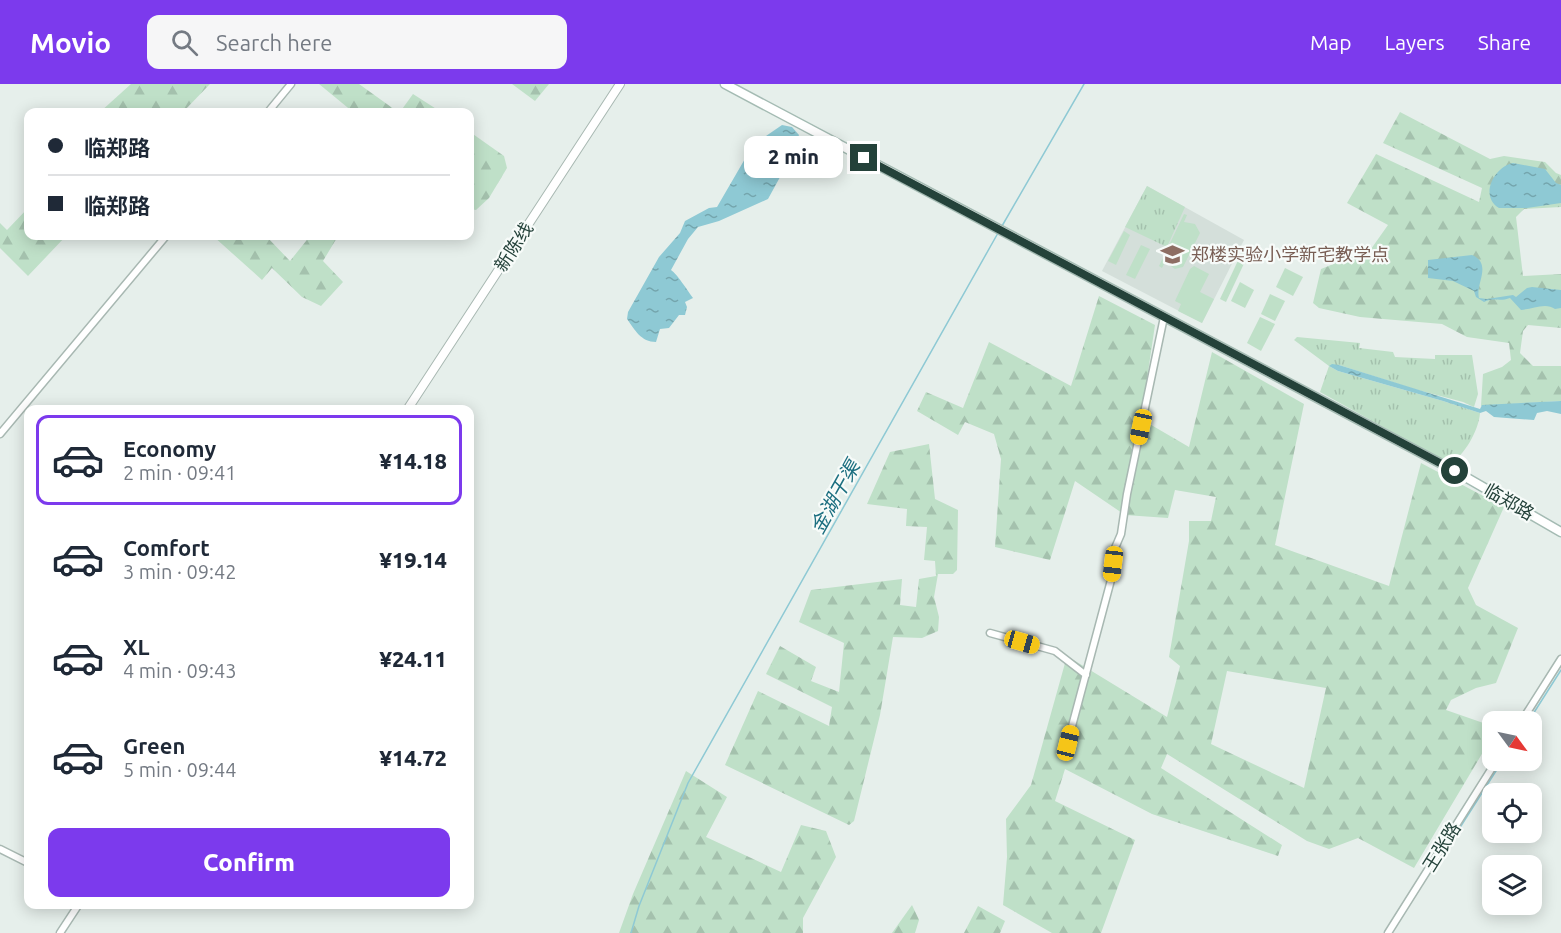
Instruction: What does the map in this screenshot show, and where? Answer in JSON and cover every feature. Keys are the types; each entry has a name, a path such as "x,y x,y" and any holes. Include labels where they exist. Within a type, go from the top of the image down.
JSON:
{"main road":[{"name":"临郑路","path":"725,84 1445,466 1561,532"}],"street":[{"path":"271,108 291,84"},
{"name":"新陈线","path":"410,405 621,84"},
{"path":"24,405 163,240"},
{"path":"1064,756 1111,580 1115,548 1121,534 1127,494 1164,317"},
{"path":"0,434 24,405"},
{"path":"990,633 1055,651 1086,675"},
{"path":"1528,711 1561,659"},
{"name":"王张路","path":"1388,933 1490,771"},
{"path":"0,849 24,861"},
{"path":"60,933 76,909"}],"shaded area":[{"name":"郑楼实验小学新宅教学点","path":"1147,186 1244,240 1202,323 1102,271"}],"green space":[{"path":"131,84 210,84 187,108 104,108"},
{"path":"319,84 359,84 392,108 348,108"},
{"path":"512,84 549,84 535,101"},
{"path":"413,94 435,108 403,108"},
{"path":"1400,112 1490,159 1504,156 1545,162 1561,175 1561,207 1524,209 1516,217 1523,276 1561,274 1561,328 1528,325 1523,331 1520,353 1533,366 1561,366 1561,401 1481,406 1483,374 1502,367 1511,360 1509,343 1467,337 1442,324 1360,317 1319,308 1313,303 1321,269 1371,249 1388,225 1347,203 1376,154 1479,202 1482,188 1383,143"},
{"path":"474,135 504,156 507,168 489,198 474,210"},
{"path":"1147,186 1185,207 1167,247 1125,227"},
{"path":"24,212 24,240 62,240 28,276 0,248 0,223 7,230"},
{"path":"1184,214 1187,215 1184,222 1195,224 1200,233 1183,267 1175,269 1165,262 1162,268 1159,266"},
{"path":"1124,231 1130,235 1116,265 1108,261"},
{"path":"217,240 270,240 290,261 307,240 336,240 323,261 343,282 321,306 302,297 272,268 262,280"},
{"path":"1141,245 1150,249 1135,279 1126,275"},
{"path":"1242,252 1248,255 1226,302 1220,299"},
{"path":"1194,266 1209,274 1200,292 1214,299 1202,323 1178,311 1181,304 1175,301 1190,269"},
{"path":"1285,268 1303,277 1293,296 1276,287"},
{"path":"1240,282 1254,290 1245,308 1231,301"},
{"path":"1270,294 1285,301 1275,321 1261,314"},
{"path":"1099,296 1155,325 1141,419 1189,447 1212,352 1304,404 1275,545 1389,586 1421,463 1504,507 1468,588 1476,605 1518,628 1496,683 1476,688 1451,700 1446,710 1482,723 1482,754 1414,868 1358,838 1329,849 1307,841 1167,754 1161,768 1282,845 1278,856 1152,814 1065,769 1055,801 1135,840 1101,933 1052,933 1003,905 1007,857 1006,819 1031,785 1067,656 1167,717 1180,666 1169,657 1189,541 1189,521 1211,521 1216,497 1175,490 1168,518 1125,515 1075,481 1050,560 995,547 1001,459 994,434 965,422 958,435 917,411 926,392 963,408 989,342 1071,386","holes":["1227,671 1326,688 1304,788 1211,744"]},
{"path":"1260,317 1275,324 1261,351 1247,343"},
{"path":"1297,337 1360,343 1359,348 1393,352 1395,357 1435,359 1435,355 1472,355 1478,394 1474,407 1339,365 1329,366 1294,340"},
{"path":"1329,366 1338,371 1480,413 1474,434 1465,449 1450,464 1320,392"},
{"path":"929,444 935,499 958,510 957,570 953,574 938,574 934,597 939,617 938,631 922,638 893,637 880,715 854,821 849,825 725,765 758,691 829,726 832,707 766,674 780,646 816,667 811,681 839,692 844,643 799,622 811,590 902,579 900,605 916,607 919,579 936,576 935,561 924,560 927,527 906,526 907,509 867,504 890,452"},
{"path":"686,771 727,797 706,837 781,872 801,825 826,831 836,857 803,918 803,933 619,933 633,894"},
{"path":"912,905 919,920 915,933 892,933"},
{"path":"978,906 1005,921 1000,933 964,933"}],"water":[{"path":"782,125 792,127 799,135 768,199 719,221 698,227 688,239 671,270 693,298 685,302 687,307 685,315 679,315 669,328 660,329 656,342 642,338 627,319 628,312 659,257 680,233 685,221 709,208 717,207 753,145"},
{"path":"1513,163 1545,169 1556,183 1561,185 1561,203 1527,208 1499,208 1493,203 1490,196 1491,182 1500,170"},
{"path":"1472,255 1478,259 1482,269 1479,298 1513,295 1516,297 1527,288 1532,287 1561,290 1561,308 1543,306 1521,310 1510,298 1484,302 1476,297 1474,291 1453,281 1428,278 1428,260"},
{"path":"1332,364 1480,409 1482,405 1561,401 1561,414 1547,411 1537,413 1534,420 1494,417 1486,411 1480,413 1338,371 1329,366"}],"waterway":[{"name":"金湖干渠","path":"1002,226 1084,84"},
{"name":"金湖干渠","path":"631,933 639,906 688,783 998,233"},
{"path":"1535,711 1561,670"},
{"path":"1438,862 1496,771"}],"place":[{"name":"郑楼实验小学新宅教学点","path":"1173,255"}],"route":[{"path":"864,158 1455,471"}]}
